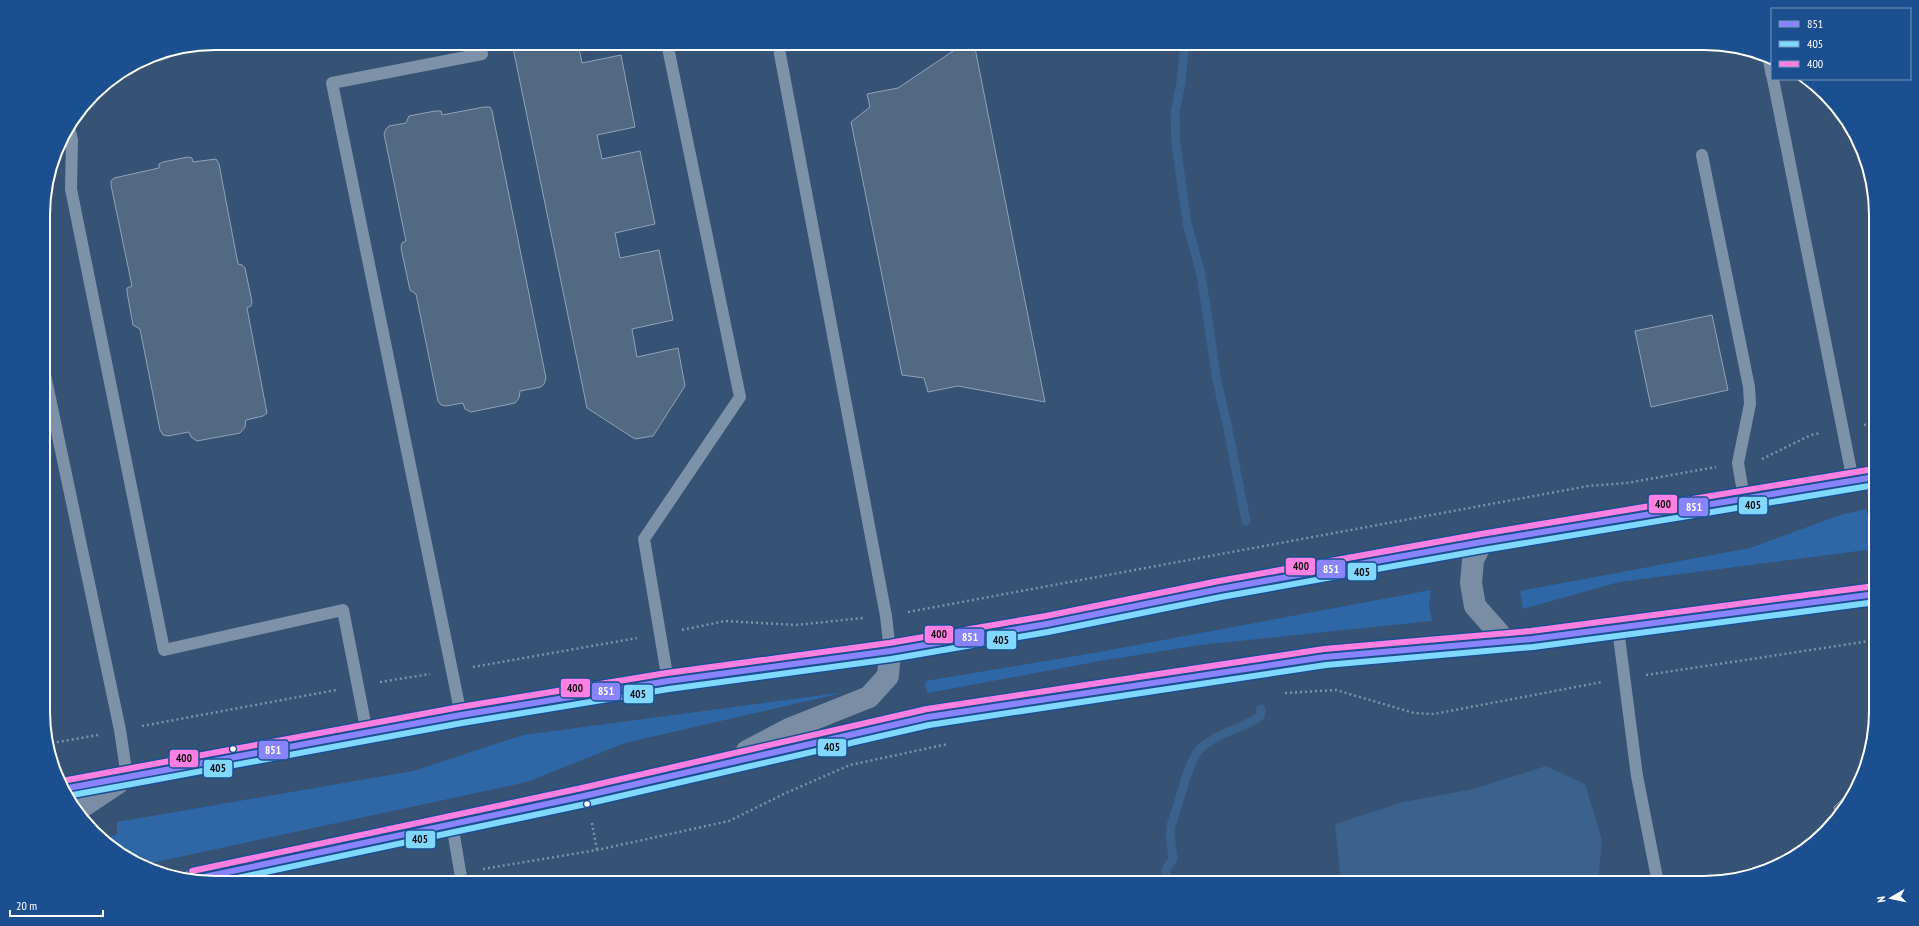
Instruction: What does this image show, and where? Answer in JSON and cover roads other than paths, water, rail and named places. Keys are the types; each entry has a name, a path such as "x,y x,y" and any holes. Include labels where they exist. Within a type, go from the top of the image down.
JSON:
{"main road":[{"path":"69,788 461,715 668,681 890,651 1047,624 1220,589 1482,542 1869,478"},
{"path":"1482,542 1472,560 1471,583 1476,606 1506,641"},
{"path":"209,876 452,824 928,717 1324,657 1385,653 1618,629 1869,595"},
{"path":"721,764 789,729 869,697 888,676 890,651"},
{"path":"81,807 127,777"}],"lane":[{"path":"461,715 332,83 482,54 481,50"},
{"path":"668,50 740,397 644,540 668,681"},
{"path":"779,50 886,616 890,651"},
{"path":"1773,80 1853,481"},
{"path":"71,135 71,189 164,650 343,610 367,733"},
{"path":"1702,155 1748,387 1750,404 1738,463 1744,498"},
{"path":"50,398 120,730 127,777"},
{"path":"1618,629 1638,776 1657,876"},
{"path":"452,824 461,876"}],"waterway":[{"path":"1184,50 1181,83 1175,112 1176,144 1187,223 1201,274 1217,381 1246,521"},
{"path":"1167,876 1166,869 1173,859 1170,834 1171,825 1184,782 1197,752 1203,746 1222,734 1256,719 1260,716 1261,709"}]}
